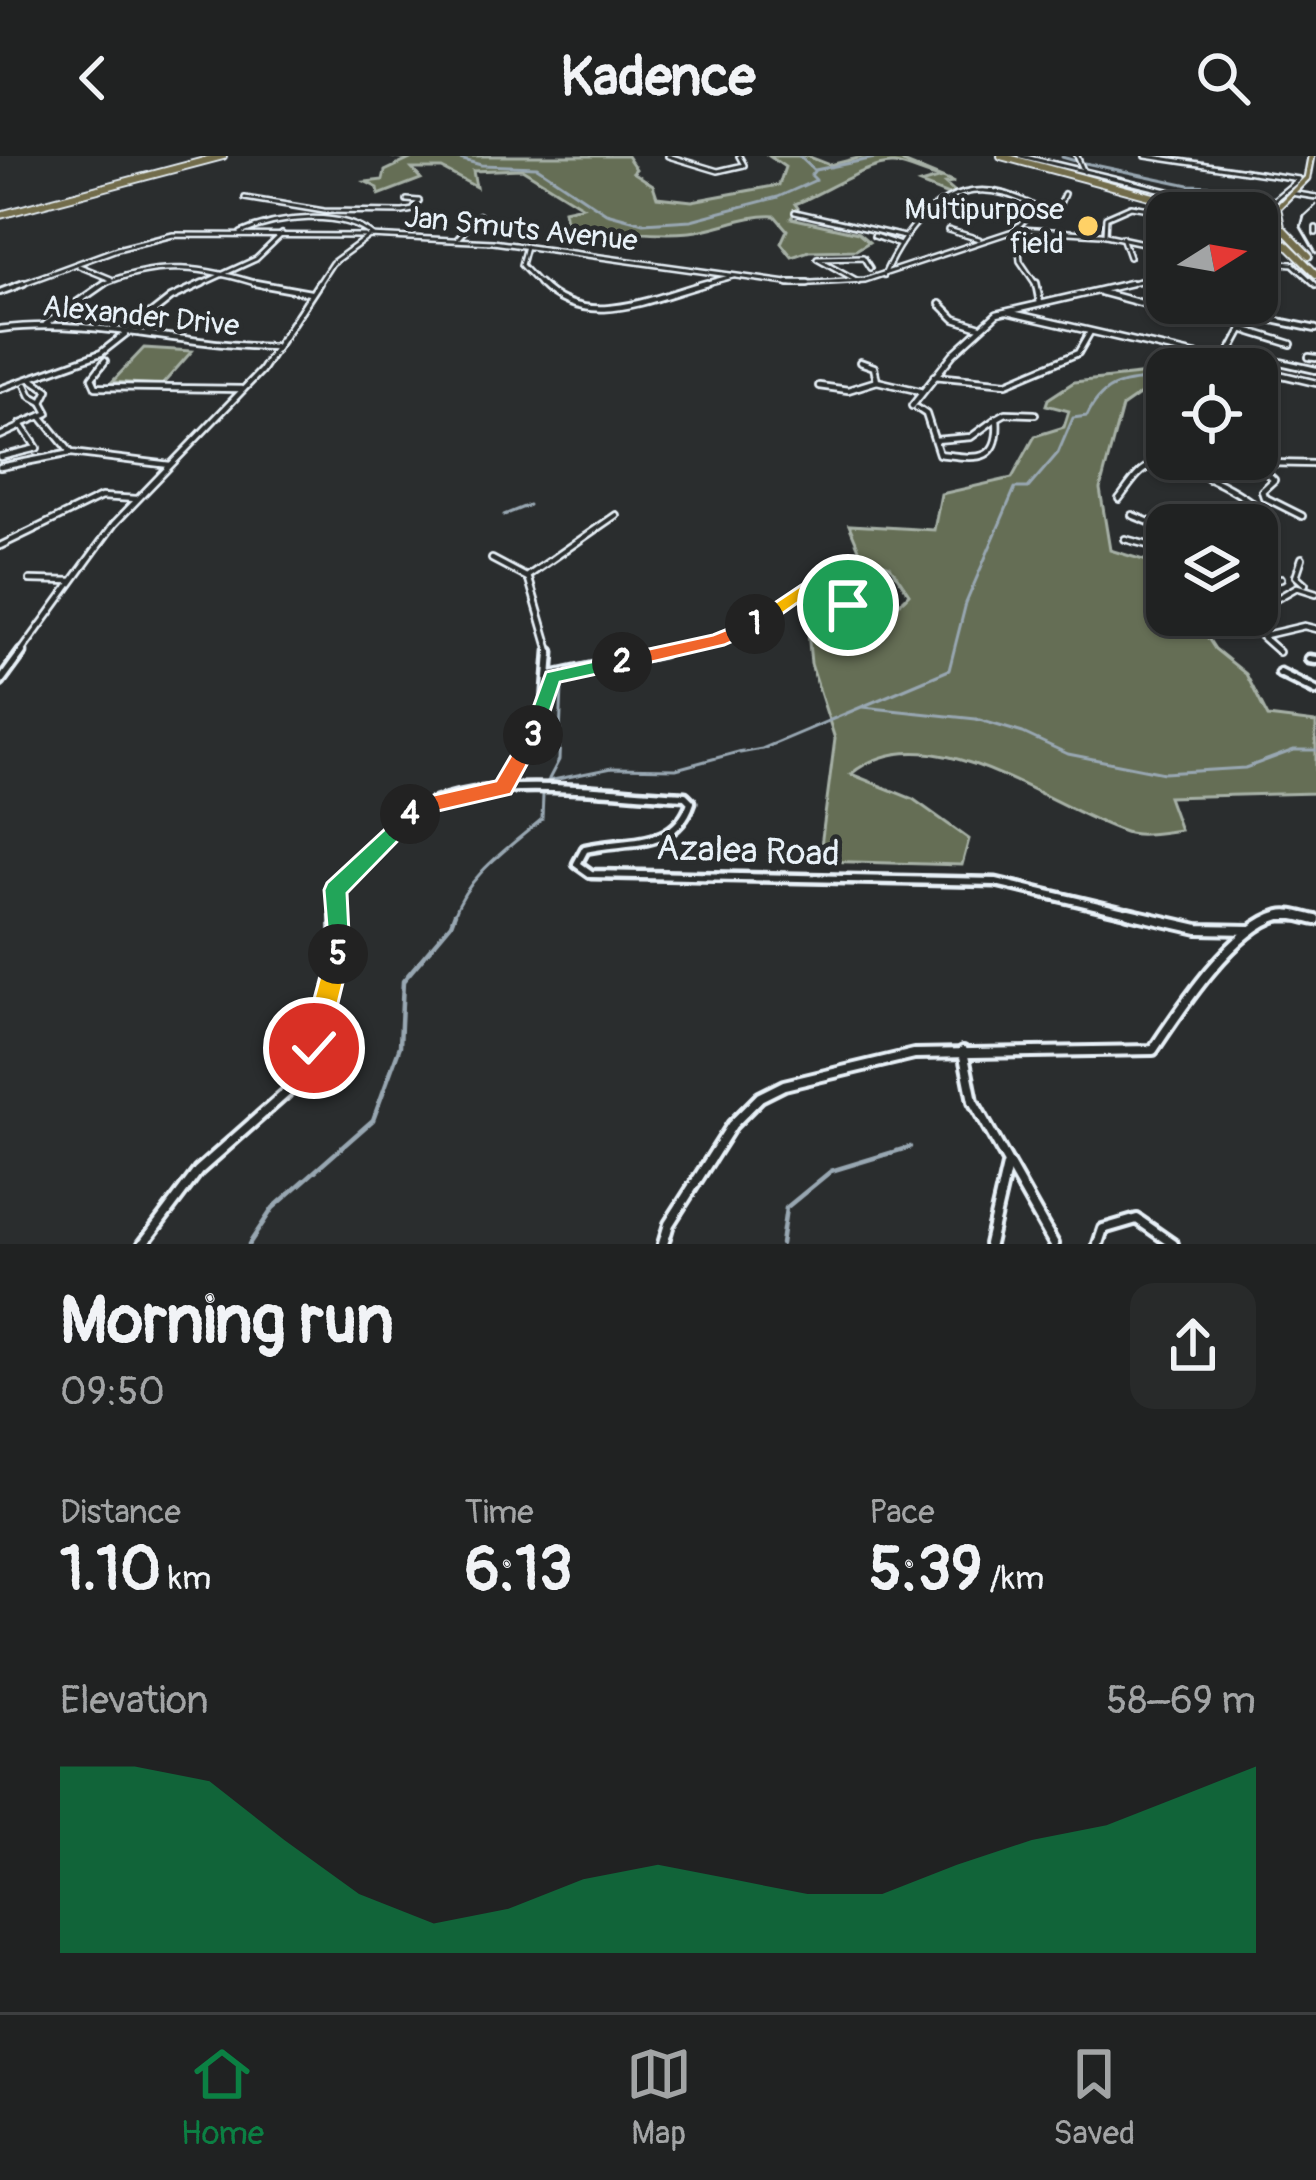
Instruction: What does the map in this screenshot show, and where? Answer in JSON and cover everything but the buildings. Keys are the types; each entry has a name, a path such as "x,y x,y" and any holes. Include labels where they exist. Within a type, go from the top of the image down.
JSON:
{"highway":[{"path":"0,213 212,156"},
{"path":"0,213 223,156"},
{"path":"1000,156 1146,194"},
{"path":"1011,156 1146,195"},
{"path":"1124,188 1146,193"},
{"path":"1278,218 1316,274"},
{"path":"1278,232 1291,237"},
{"path":"1278,239 1316,274"},
{"path":"1278,248 1316,274"}],"main road":[{"path":"1278,211 1307,178 1314,157"},
{"path":"1278,208 1316,169"}],"street":[{"path":"668,156 721,171 744,165 739,156"},
{"path":"1021,156 1150,192"},
{"path":"1078,156 1084,172"},
{"path":"1146,156 1299,179 1278,208"},
{"path":"1064,194 1058,208 1037,208 1018,194 977,187 952,193 904,236 885,272 1019,229 1105,234 1146,243"},
{"path":"1293,193 1316,197"},
{"path":"245,198 324,211 403,212 413,210 419,201 407,200"},
{"path":"1105,234 1106,218 1123,207 1146,210"},
{"path":"1037,208 1019,229 1020,262 1036,283 1040,303"},
{"path":"931,209 966,215"},
{"path":"319,219 324,211"},
{"path":"795,212 904,236"},
{"path":"457,239 479,215"},
{"path":"241,233 260,225 319,219 367,227 371,236"},
{"path":"948,230 982,240"},
{"path":"0,389 34,381 101,353 171,298 264,255 282,234"},
{"name":"Alexander Drive","path":"0,292 164,236 371,236"},
{"name":"Jan Smuts Avenue","path":"0,682 137,499 244,389 278,347 332,263 371,236 526,246 791,284 856,280 885,272"},
{"path":"874,236 900,245"},
{"path":"1122,237 1129,257"},
{"path":"526,246 521,265 541,289 571,306 600,312 734,276"},
{"path":"856,280 818,257 862,257 871,268"},
{"path":"1278,263 1316,274"},
{"path":"76,264 111,279"},
{"path":"46,324 72,299 111,279 164,271 227,273 269,291 312,293"},
{"path":"1015,311 1146,280"},
{"path":"1097,291 1146,304"},
{"path":"940,304 956,319 980,327"},
{"path":"997,418 998,445 986,455 946,457 938,452 926,413 914,407 934,376 980,327 1004,311 1163,348"},
{"path":"1278,321 1316,329"},
{"name":"Alexander Drive","path":"0,329 46,324 198,346 278,347"},
{"path":"1233,348 1243,324"},
{"path":"1242,329 1291,344"},
{"path":"934,376 1007,383 1078,353 1090,332"},
{"path":"1278,357 1283,358"},
{"path":"105,361 92,382 100,388 244,389"},
{"path":"1278,361 1316,370"},
{"path":"860,362 874,367 877,381"},
{"path":"1278,374 1316,383"},
{"path":"34,381 25,389 42,402"},
{"path":"34,381 48,390 42,402 44,417 71,453"},
{"path":"819,386 848,390 877,381 921,392"},
{"path":"935,440 969,438 1004,413 1035,414"},
{"path":"0,436 44,417"},
{"path":"0,457 37,448 22,426"},
{"path":"0,467 71,453 170,465"},
{"path":"1278,463 1316,464"},
{"path":"1119,499 1146,469"},
{"path":"1211,480 1257,504"},
{"path":"1274,480 1262,490 1264,497 1302,516"},
{"path":"0,546 101,497 137,499"},
{"path":"1132,515 1146,521"},
{"path":"528,578 564,548 614,517"},
{"path":"1125,539 1146,544"},
{"path":"1302,558 1296,576 1316,592"},
{"path":"143,1244 198,1171 286,1093 310,1058 337,964 333,900 338,886 413,812 503,788 535,732 552,676 550,650 528,578 492,559"},
{"path":"30,580 72,580"},
{"path":"552,676 724,639 754,625 815,582 830,587 853,610 862,610 866,603"},
{"path":"1278,598 1297,587 1316,592"},
{"path":"1279,652 1261,636 1306,626 1316,629"},
{"path":"1280,673 1316,691"},
{"name":"Azalea Road","path":"503,788 631,791 678,795 691,802 685,817 662,838 640,845 585,849 577,864 587,873 996,882 1198,929 1251,930"},
{"path":"663,1244 669,1224 732,1125 766,1093 914,1054 1157,1049 1183,1005 1251,930 1283,914 1316,920"},
{"path":"963,1051 973,1101 1054,1244"},
{"path":"989,1244 992,1224 1006,1198 1007,1163"},
{"path":"1098,1244 1103,1229 1137,1219 1173,1244"}],"green space":[{"path":"388,156 627,156 636,169 633,172 653,185 657,197 692,201 779,185 785,167 769,156 807,156 830,165 866,156 898,156 954,183 945,184 954,192 948,195 920,184 941,178 900,165 859,173 795,204 798,208 791,218 858,233 869,242 856,250 809,251 792,257 781,243 787,230 775,216 674,233 566,222 564,210 582,206 522,169 473,171 476,187 442,169 412,169 421,179 379,195 378,188 366,182 383,180 385,171 408,160"},
{"path":"144,348 192,351 162,385 112,382"},
{"path":"1146,374 1146,390 1122,407 1100,489 1110,550 1146,561 1146,636 1207,636 1246,674 1268,717 1316,723 1316,793 1168,797 1180,830 1131,833 988,769 916,752 882,757 851,774 913,799 969,839 962,865 819,861 835,739 811,664 807,619 826,607 849,615 881,614 909,594 890,566 862,556 849,525 934,530 941,494 1012,478 1035,436 1064,427 1069,411 1046,405 1074,382"}],"waterway":[{"path":"449,156 481,165 537,167 606,213 643,223 691,220 778,197 816,180 811,175 815,170 885,156"},
{"path":"799,156 814,170"},
{"path":"915,156 937,156"},
{"path":"1062,157 1079,162"},
{"path":"1085,163 1189,185 1239,187"},
{"path":"740,753 762,749 949,670 966,603 1015,488 1028,488 1058,453 1073,418 1087,416 1105,392 1146,381"},
{"path":"504,515 529,505"},
{"path":"549,779 559,760 562,687"},
{"path":"863,707 976,719 1023,733 1068,754 1164,773 1245,768 1294,750 1316,750"},
{"path":"548,781 612,768 676,769 742,751"},
{"path":"454,916 479,874 542,819 543,795"},
{"path":"249,1244 273,1208 373,1120 400,1046 403,981 455,913"},
{"path":"781,1244 786,1208 831,1171 910,1147"}],"railway":[{"path":"1316,205 1304,216 1301,227 1316,253"}],"place":[{"name":"Multipurpose field","path":"1088,226"}],"route":[{"path":"314,1048 338,957 333,900 338,886 413,812 503,788 535,732 552,676 724,639 754,625 815,582 830,587 848,605"}]}
